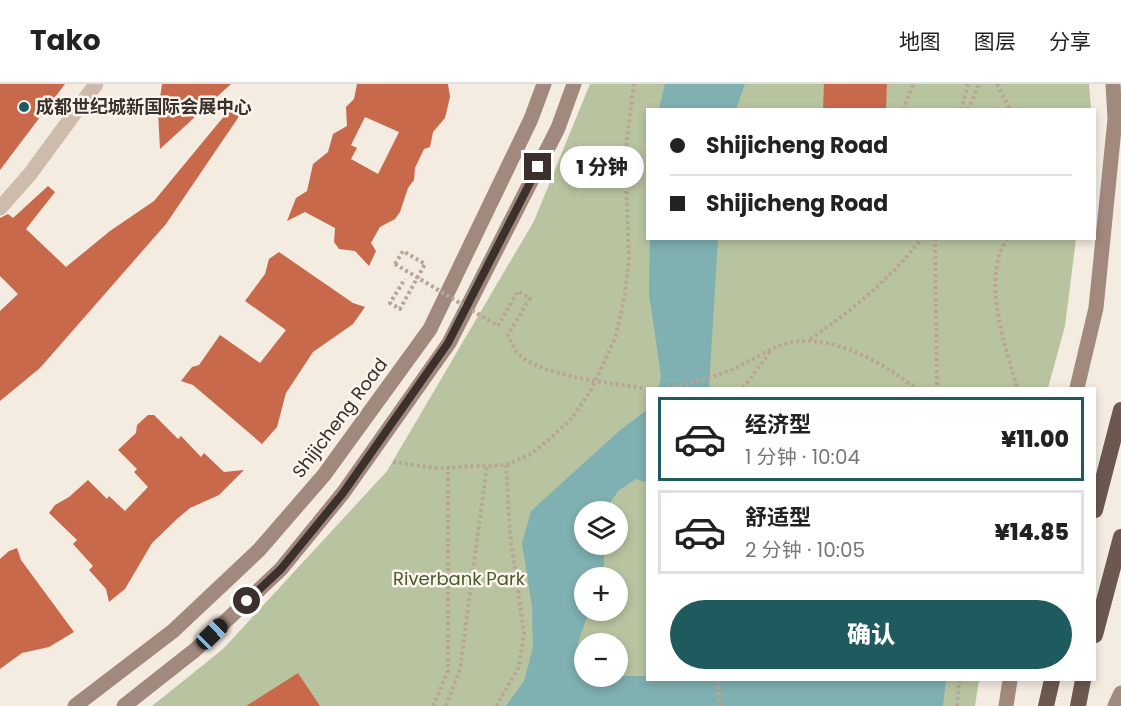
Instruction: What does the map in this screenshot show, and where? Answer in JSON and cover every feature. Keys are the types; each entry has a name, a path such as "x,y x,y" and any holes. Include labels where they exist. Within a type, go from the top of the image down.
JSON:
{"highway":[{"path":"1096,506 1121,410"},
{"path":"1096,631 1121,537"},
{"path":"1046,706 1052,681"},
{"path":"1078,706 1083,681"}],"main road":[{"name":"Shijicheng Road","path":"75,706 172,631 259,550 324,475 430,329 531,118 544,84"},
{"path":"123,706 195,650 281,569 343,493 448,343 558,129 574,84"},
{"path":"1077,387 1096,308 1115,119 1113,84"},
{"path":"1006,706 1010,681"},
{"path":"1115,706 1121,693"}],"street":[{"path":"0,208 30,174 96,84"}],"path":[{"path":"393,462 448,467 506,465 531,454 572,418 596,380 616,336 629,259 625,153 634,84"},
{"path":"904,108 913,84"},
{"path":"962,108 968,84"},
{"path":"969,108 979,84"},
{"path":"997,84 1009,108"},
{"path":"810,340 865,299 891,275 920,240"},
{"path":"935,240 937,387"},
{"path":"1006,240 997,263 997,298 1002,332 1017,387"},
{"path":"405,279 390,303 400,309 425,264 403,251 395,264 498,326 518,291 530,298 508,335 518,354 533,364 560,374 646,389"},
{"path":"673,387 686,385 734,368 786,344 810,340 843,349 880,364 914,387"},
{"path":"744,387 770,351"},
{"path":"446,706 460,669 487,465"},
{"path":"496,706 519,667 524,633 510,534 506,465"},
{"path":"433,706 448,671 448,467"},
{"path":"718,681 720,706"},
{"path":"957,706 959,681"}],"green space":[{"name":"Riverbank Park","path":"590,84 1089,84 1091,108 646,108 646,240 1076,240 1065,326 1048,387 646,387 646,681 979,681 975,706 152,706 223,649 387,471 534,221"}],"water":[{"path":"665,84 745,84 736,108 659,108"},
{"path":"650,240 718,240 709,387 659,387 661,376 649,294"},
{"path":"646,411 646,482 636,479 618,491 612,501 574,501 574,555 604,555 604,567 574,567 574,621 586,621 581,633 574,633 574,687 628,687 628,676 646,675 646,681 946,681 943,706 506,706 524,681 533,647 532,607 522,543 531,511 618,432"}],"building":[{"name":"成都世纪城新国际会展中心","path":"0,84 65,84 0,170"},
{"path":"162,84 231,84 160,149 158,112"},
{"path":"357,84 448,84 450,97 445,118 433,132 430,147 424,149 415,168 414,180 408,188 400,212 395,219 380,227 371,243 376,251 369,266 355,251 339,249 334,242 335,228 305,212 287,221 296,198 307,191 313,164 328,152 333,134 347,126 346,107 354,99","holes":["365,117 399,132 378,174 351,159 357,148 351,145"]},
{"path":"824,84 887,84 886,108 823,108"},
{"path":"235,103 244,109 166,224 40,368 0,401 0,311 18,294 0,276 0,218 8,214 13,218 48,186 55,192 26,229 66,267 110,231 154,201"},
{"path":"279,252 353,303 365,307 353,324 313,352 286,393 277,427 262,444 193,385 181,381 192,367 199,365 220,335 260,363 286,330 245,301 265,274 269,259"},
{"path":"148,415 154,415 178,439 181,436 201,457 204,453 224,472 244,470 219,495 190,508 152,543 125,589 109,602 106,589 89,570 93,566 73,544 77,540 49,513 55,505 69,497 88,480 107,499 109,496 125,511 148,487 134,472 137,469 118,450 136,433 137,425"},
{"path":"17,548 21,560 74,632 49,647 22,653 0,669 0,559 9,551"},
{"path":"298,673 320,706 246,706"}],"place":[{"name":"成都世纪城新国际会展中心","path":"24,107"}],"route":[{"path":"247,601 281,569 343,493 448,343 538,167"}]}
